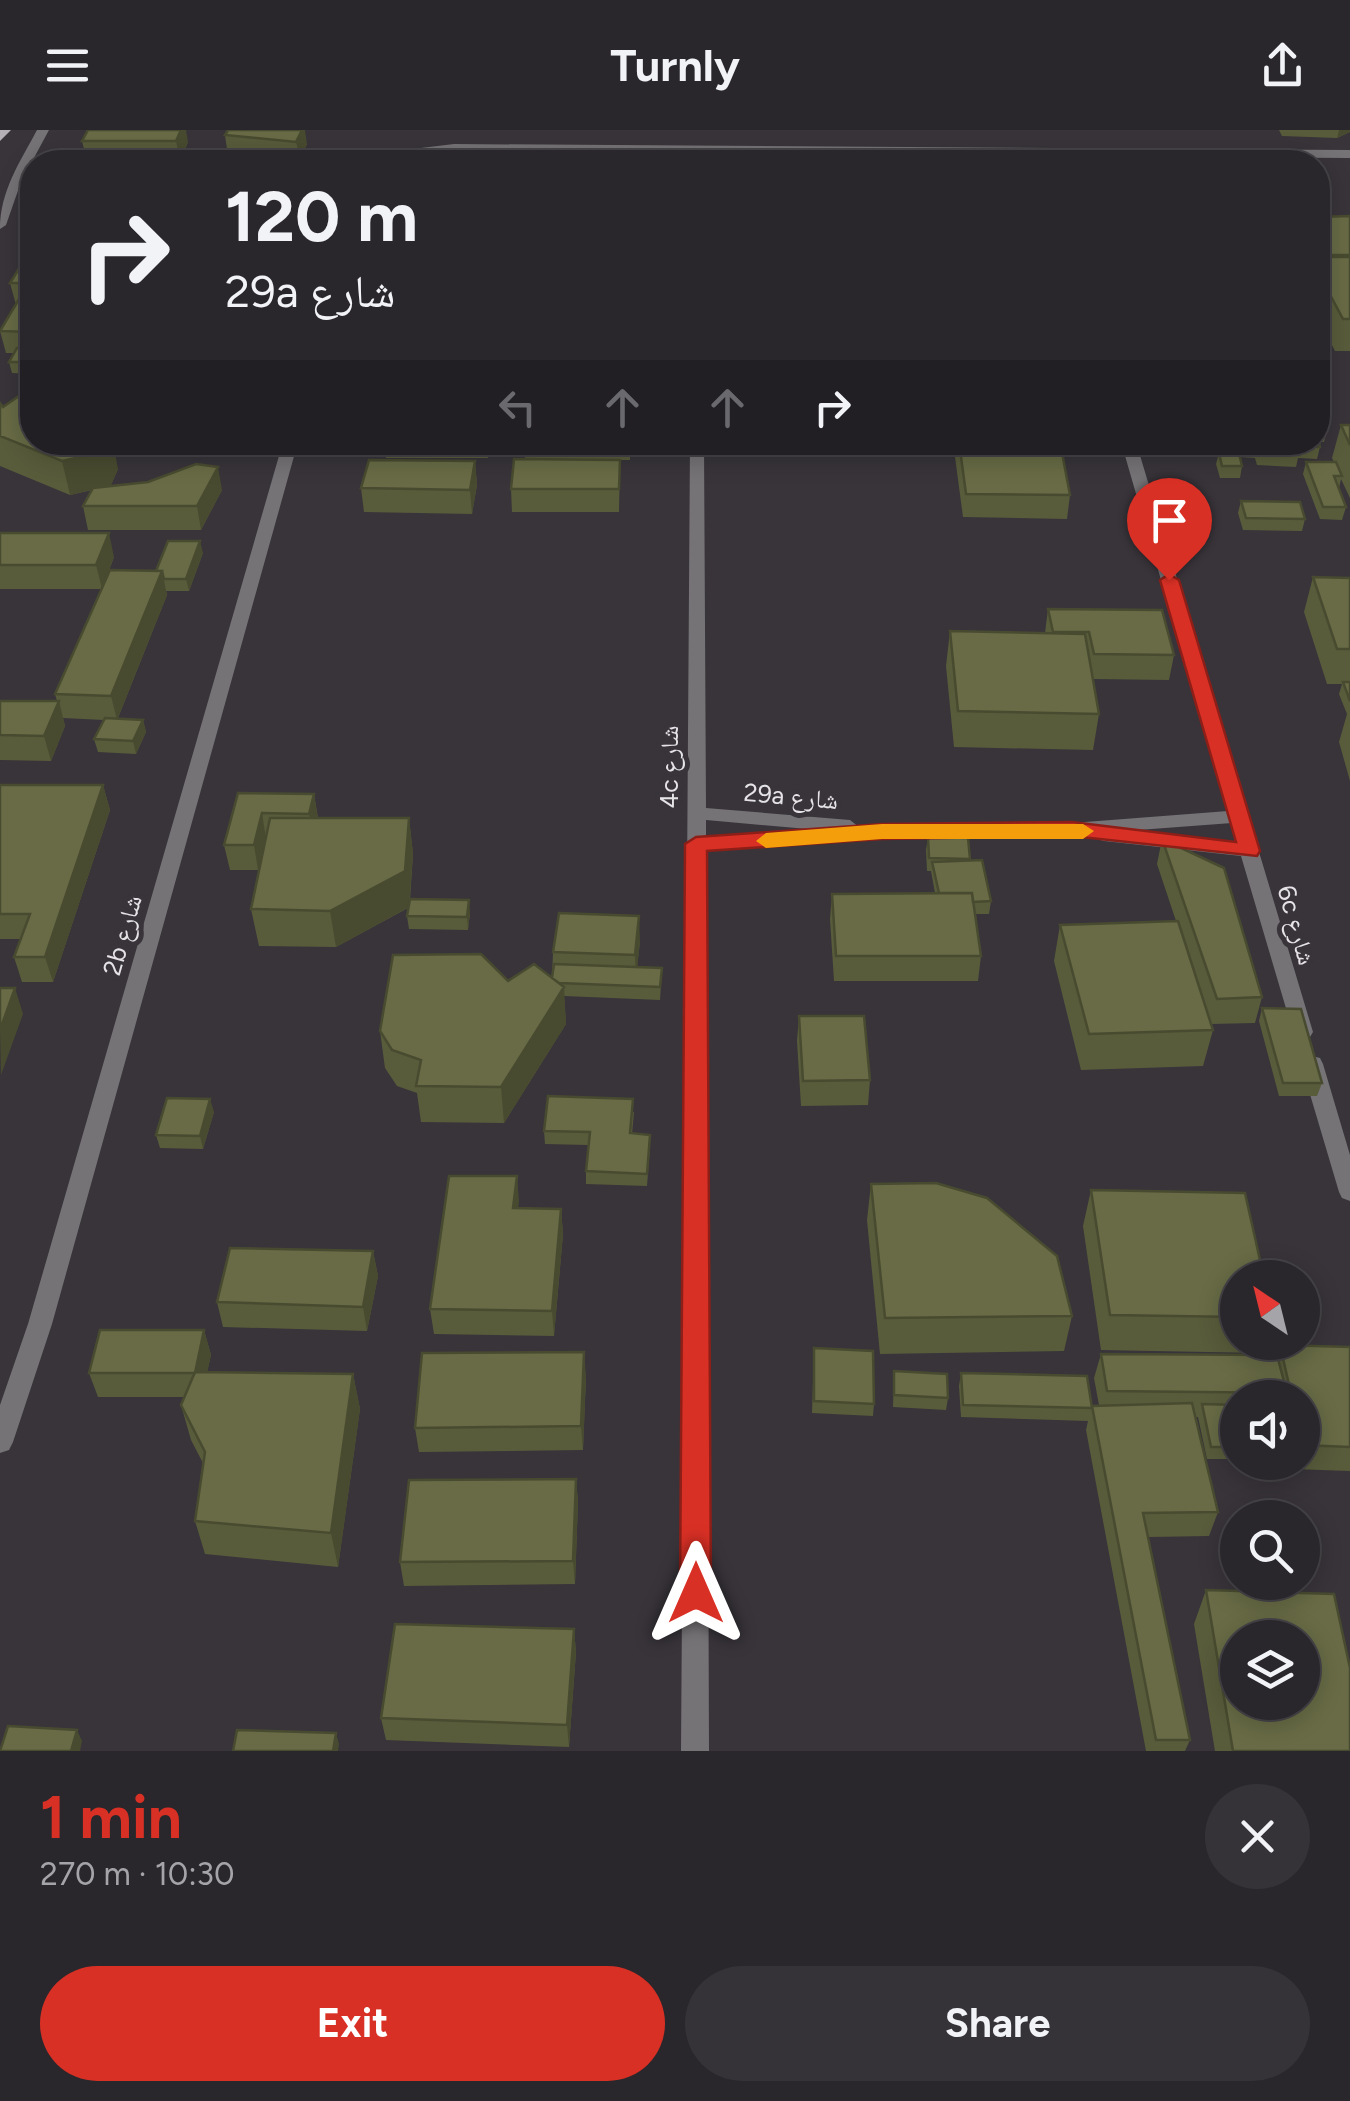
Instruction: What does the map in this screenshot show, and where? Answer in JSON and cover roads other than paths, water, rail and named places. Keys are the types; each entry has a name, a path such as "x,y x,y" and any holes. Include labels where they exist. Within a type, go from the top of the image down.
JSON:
{"main road":[{"path":"0,137 4,130"}],"street":[{"path":"437,150 512,150"},
{"path":"0,225 20,171"},
{"name":"2b شارع","path":"0,1442 40,1324 287,455"},
{"name":"4c شارع","path":"696,1751 697,455"},
{"name":"6c شارع","path":"1132,455 1350,1192"},
{"name":"29a شارع","path":"696,813 882,832"},
{"name":"29a شارع","path":"696,844 882,832 1072,829 1239,816"},
{"name":"29a شارع","path":"1072,829 1250,851"}]}
